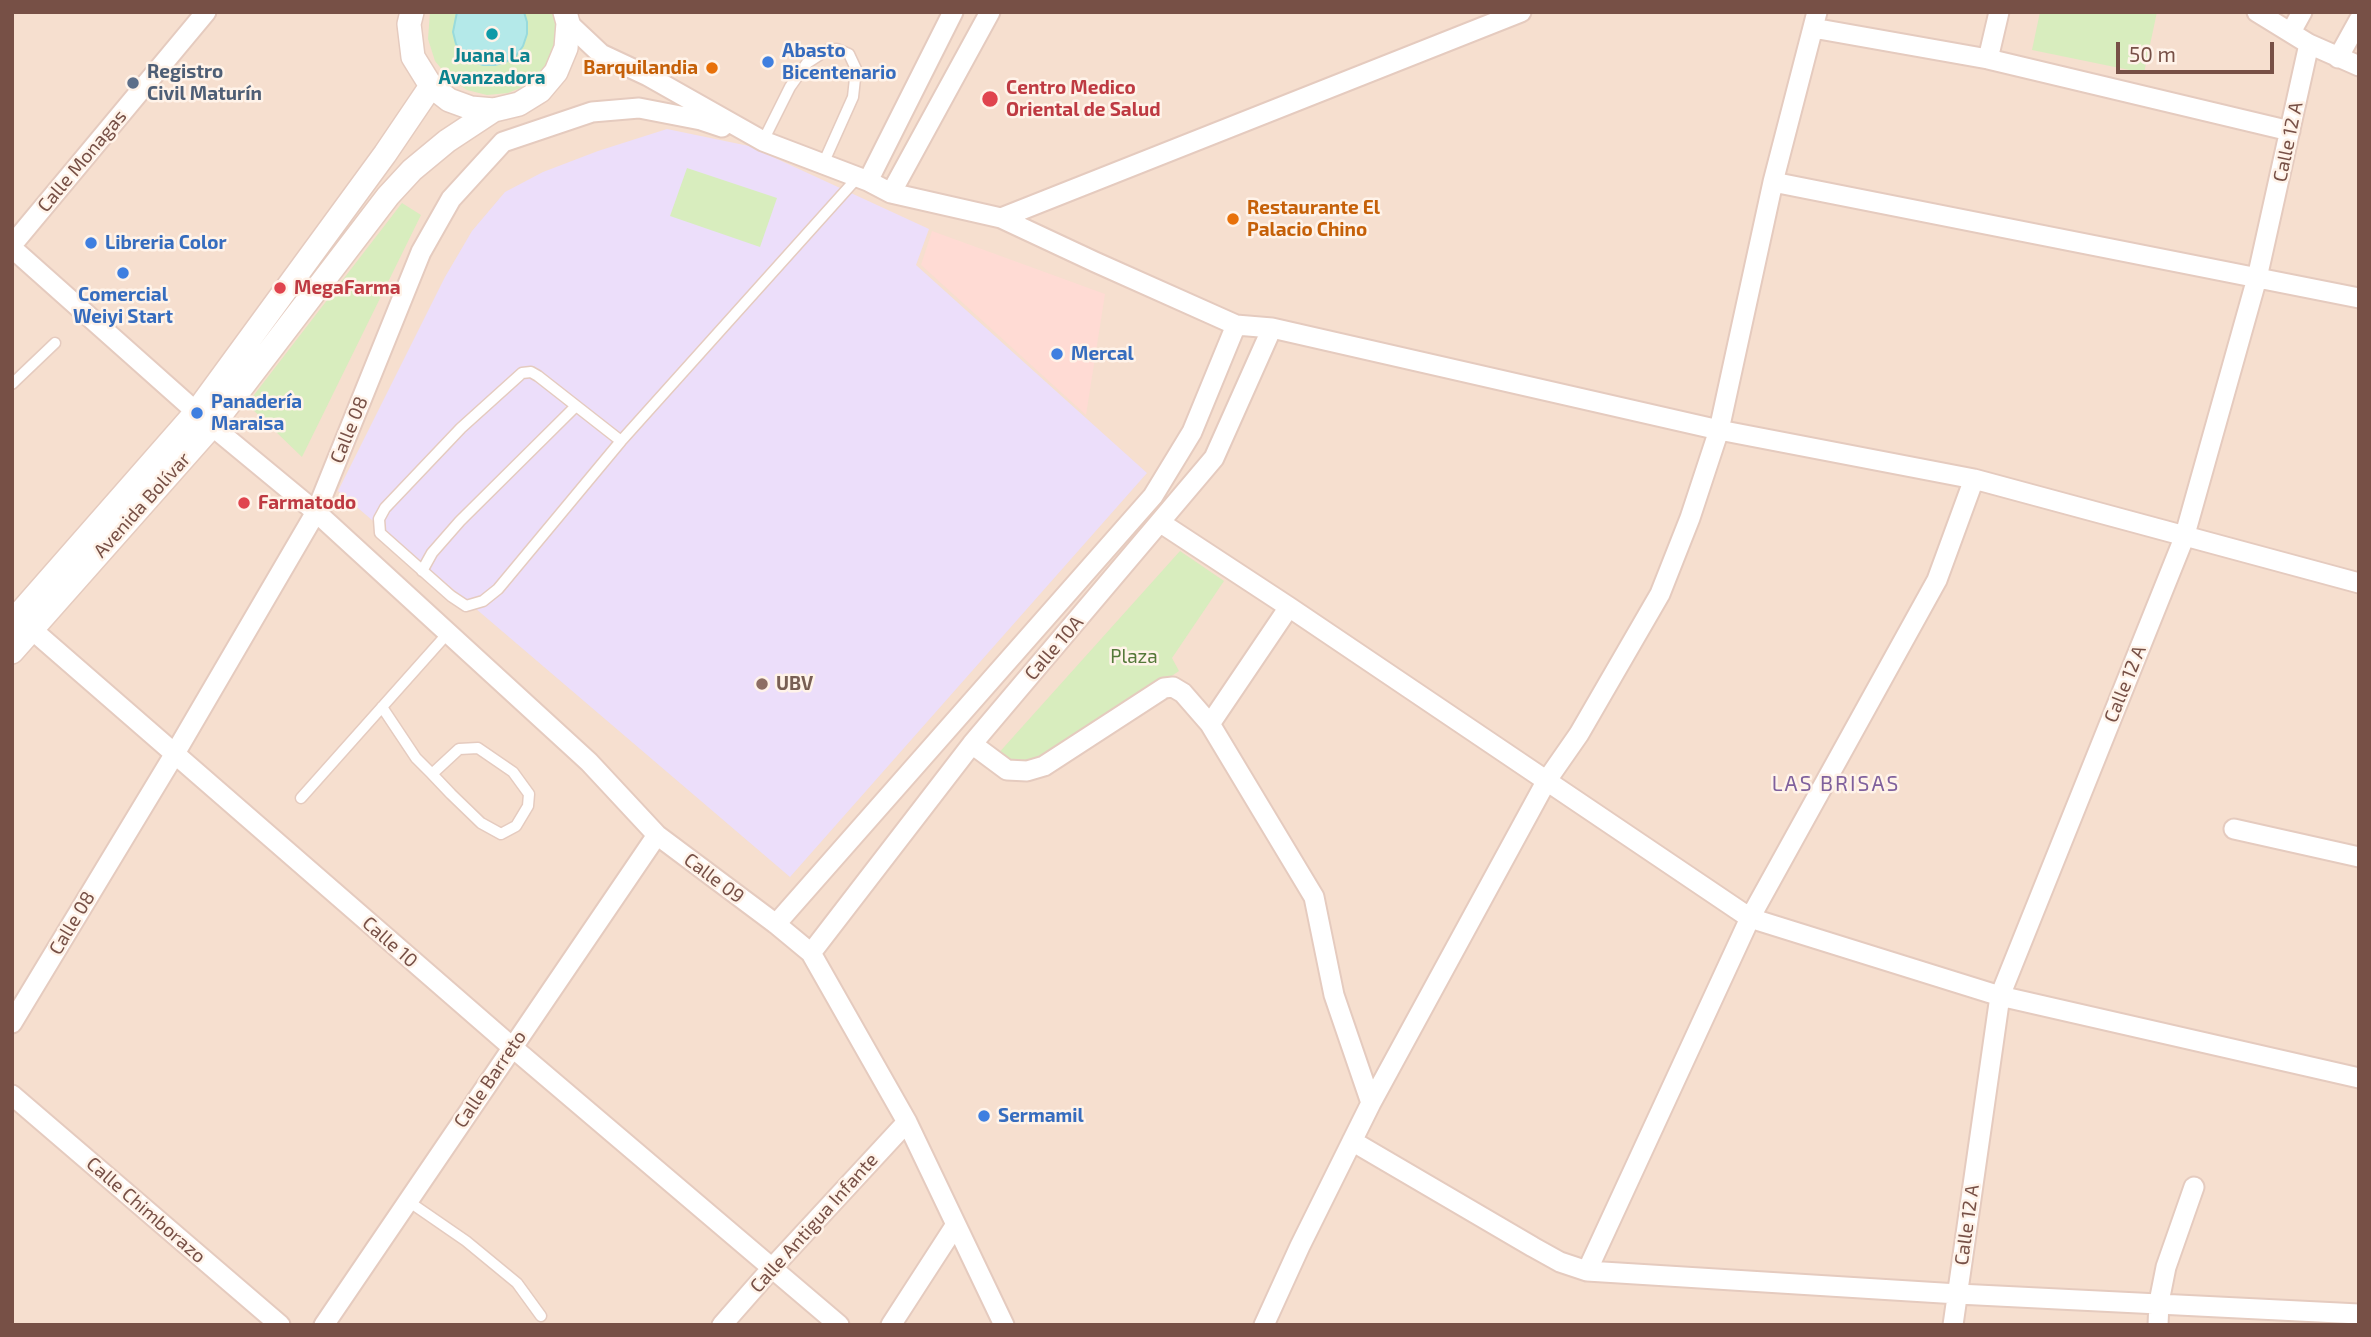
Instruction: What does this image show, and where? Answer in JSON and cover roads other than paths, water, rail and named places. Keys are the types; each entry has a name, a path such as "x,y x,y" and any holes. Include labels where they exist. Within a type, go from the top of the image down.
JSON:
{"street":[{"name":"Calle Monagas","path":"12,247 206,12"},
{"path":"863,179 953,12"},
{"path":"891,193 990,12"},
{"path":"1001,218 1521,12"},
{"path":"1988,59 1999,12"},
{"path":"2257,12 2309,44 2359,66"},
{"path":"2291,32 2302,12"},
{"path":"408,16 413,57 431,86 449,100 471,108 494,110 519,104 540,91 556,72 566,48 567,18"},
{"path":"567,18 601,54 648,76 763,141 863,179 891,193 1001,218 1236,324 1272,328 1719,430 1974,480 2359,583"},
{"path":"1264,1325 1371,1103 1546,780 1579,734 1660,594 1690,519 1719,430 1773,183 1815,20 2290,131"},
{"path":"2338,58 2359,20"},
{"name":"Calle 12 A","path":"1953,1325 2000,996 2184,538 2258,278 2309,44"},
{"name":"Avenida Bolívar","path":"205,419 431,86"},
{"name":"Calle 08","path":"12,1023 174,755 316,512 421,252 451,199 503,142 592,112 639,108 701,120 763,141"},
{"name":"Avenida Bolívar","path":"12,652 18,620 205,419 387,195 429,155 494,110"},
{"path":"1773,183 2359,298"},
{"name":"Calle 09","path":"12,247 205,419 316,512 589,762 657,835 811,953 906,1122 1004,1325"},
{"name":"Calle 10A","path":"776,924 1153,496 1192,432 1236,324"},
{"name":"Calle 10A","path":"811,953 972,744 1214,458 1272,328"},
{"path":"1587,1271 1750,918 1922,611 1937,580 1974,480"},
{"path":"1161,523 1750,918 2000,996 2359,1078"},
{"path":"1210,724 1289,607"},
{"name":"Calle 10","path":"18,620 512,1047 839,1325"},
{"path":"972,744 1006,770 1027,771 1044,766 1164,688 1173,687 1183,693 1210,724 1314,897 1334,995 1371,1103"},
{"path":"2234,829 2359,857"},
{"name":"Calle Barreto","path":"324,1325 657,835"},
{"name":"Calle Chimborazo","path":"12,1095 281,1325"},
{"name":"Calle Antigua Infante","path":"723,1325 906,1122"},
{"path":"1352,1141 1560,1262 1587,1271 1958,1294 2359,1314"},
{"path":"2158,1325 2159,1302 2166,1267 2194,1187"},
{"path":"891,1325 956,1226"}],"lane":[{"path":"763,141 790,88 807,63 827,50 837,49 849,54 856,69 853,97 823,164"},
{"path":"621,441 538,376 531,372 522,373 461,428 384,508 379,519 380,533 466,606 483,601 498,589 621,441 863,179"},
{"path":"12,384 55,343"},
{"path":"422,570 432,553 460,521 576,406"},
{"path":"301,798 448,633"},
{"path":"382,707 416,758 432,774 481,823 501,834 516,827 528,806 529,793 513,772 478,748 459,749 432,774"},
{"path":"408,1201 466,1241 517,1283 541,1316"}],"water":[{"path":"457,12 524,12 527,34 523,46 516,56 506,62 483,65 472,61 456,44 453,32"}],"place":[{"name":"Juana La Avanzadora","path":"492,34"},
{"name":"Abasto Bicentenario","path":"768,62"},
{"name":"Barquilandia","path":"712,68"},
{"name":"Registro Civil Maturín","path":"133,83"},
{"name":"Centro Medico Oriental de Salud","path":"990,99"},
{"name":"Restaurante El Palacio Chino","path":"1233,219"},
{"name":"Libreria Color","path":"91,243"},
{"name":"Comercial Weiyi Start","path":"123,273"},
{"name":"MegaFarma","path":"280,288"},
{"name":"Mercal","path":"1057,354"},
{"name":"Panadería Maraisa","path":"197,413"},
{"name":"Farmatodo","path":"244,503"},
{"name":"UBV","path":"762,684"},
{"name":"Sermamil","path":"984,1116"}],"district":[{"name":"LAS BRISAS","path":"1836,784"}],"park label":[{"name":"Plaza","path":"1134,657"}]}
